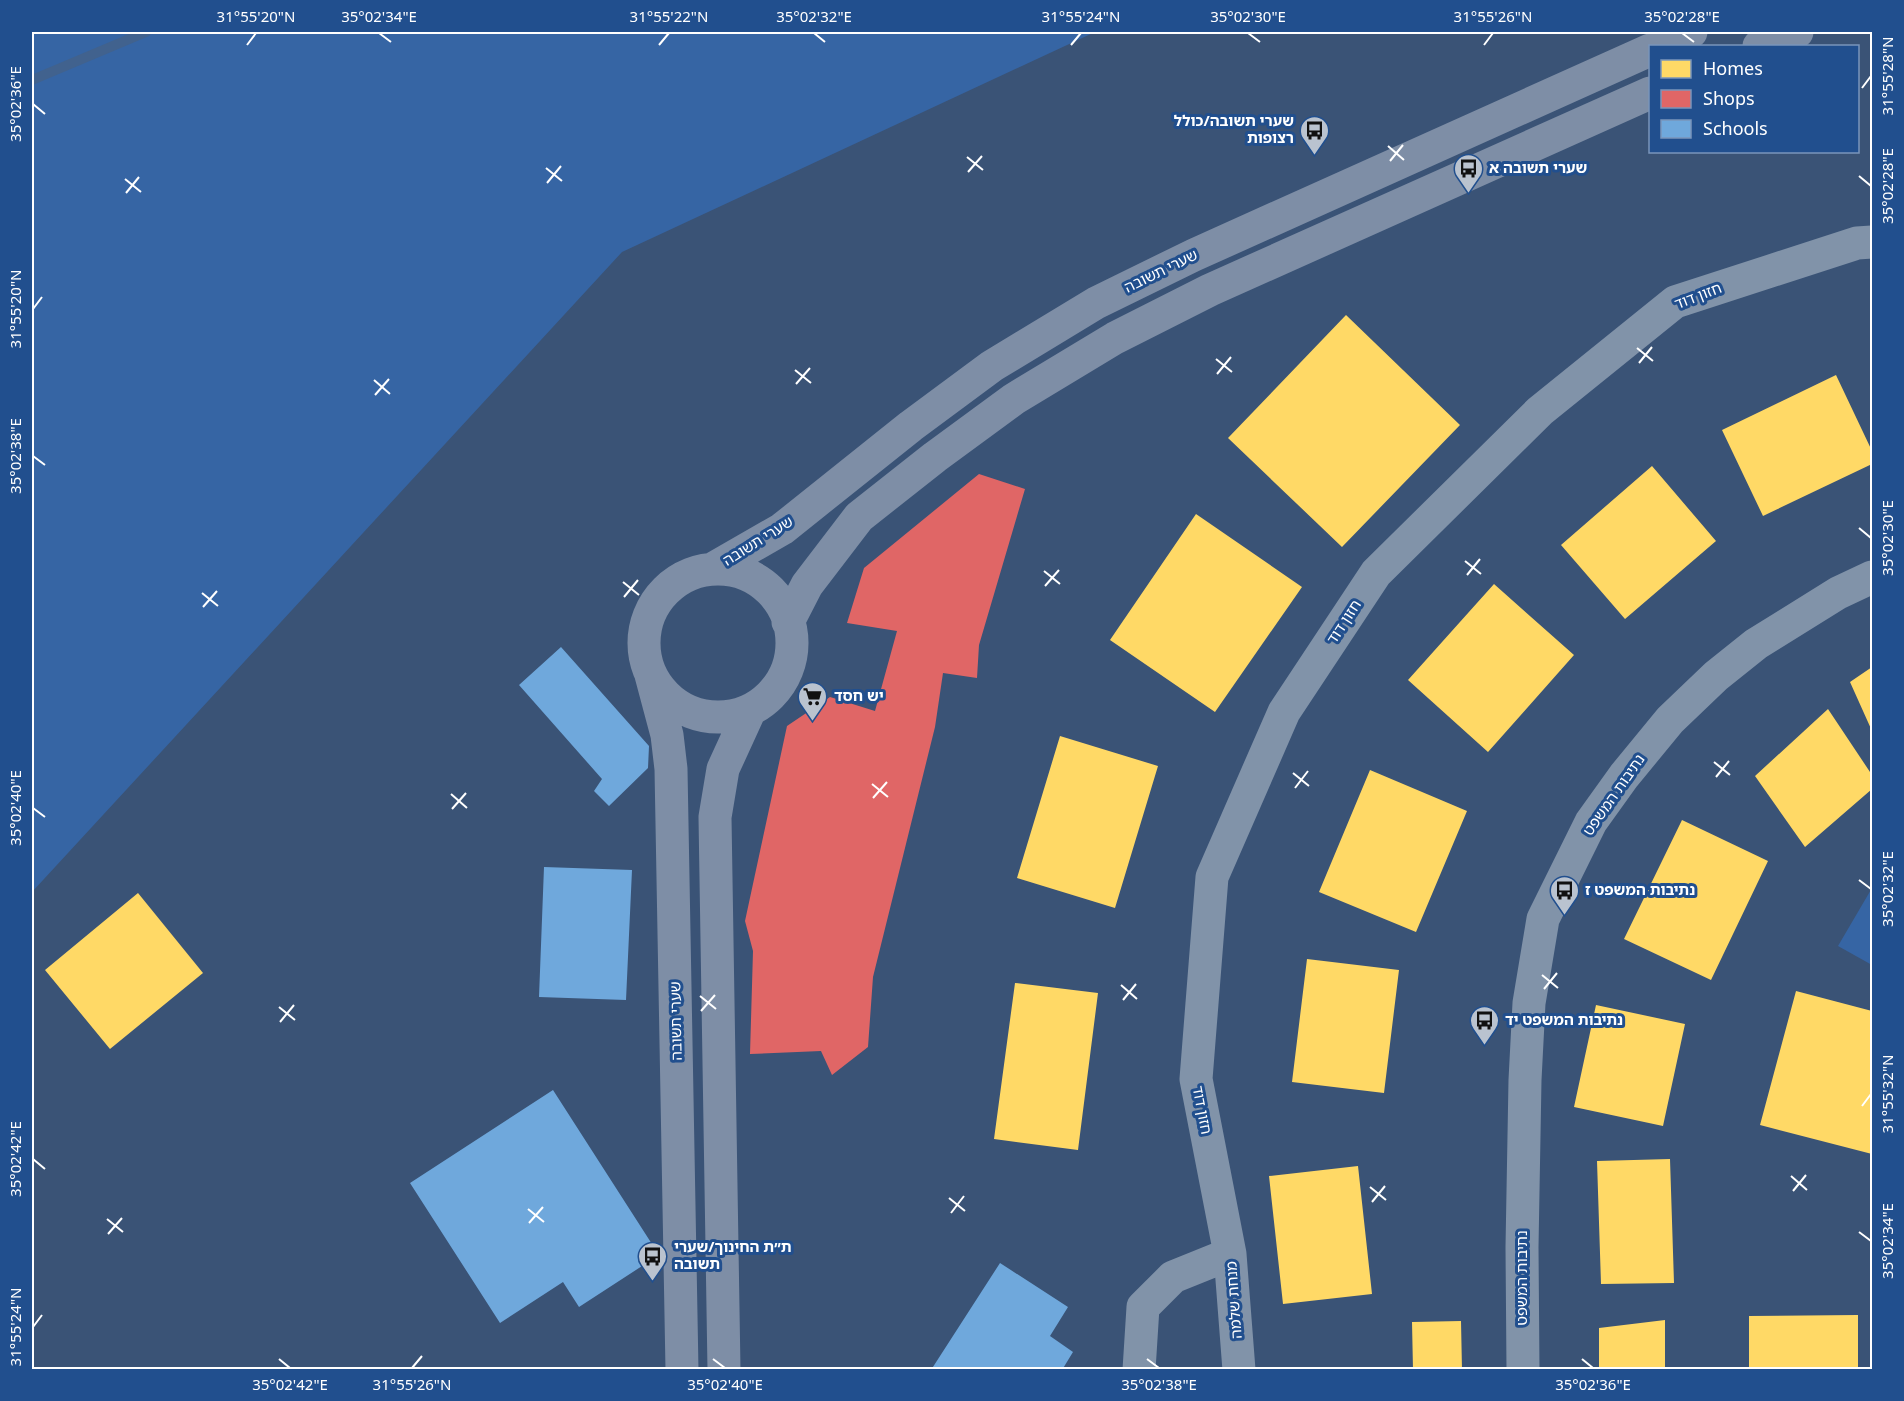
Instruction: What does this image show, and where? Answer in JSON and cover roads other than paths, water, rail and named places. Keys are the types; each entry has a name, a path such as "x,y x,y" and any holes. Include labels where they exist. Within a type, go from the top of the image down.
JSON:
{"street":[{"path":"1660,45 1692,32"},
{"path":"1762,45 1797,32"},
{"name":"שערי תשובה","path":"714,568 782,529 911,426 992,366 1096,303 1194,255 1649,50"},
{"path":"788,622 807,585 860,517 935,457 1014,399 1115,338 1210,290 1649,93"},
{"name":"חזון דוד","path":"1230,1254 1196,1080 1211,886 1212,877 1284,712 1376,573 1540,411 1675,302 1857,243 1872,242"},
{"path":"714,568 743,572 768,587 785,610 788,622 792,639 788,668 773,692 750,710 722,717 693,713 668,698 651,675 644,647 648,618 663,593 686,575 714,568"},
{"name":"נתיבות המשפט","path":"1523,1370 1522,1247 1525,1080 1529,1003 1543,919 1591,822 1624,776 1670,720 1716,676 1756,644 1838,593 1872,577"},
{"name":"שערי תשובה","path":"651,675 667,735 671,769 682,1370"},
{"path":"724,1370 715,817 723,769 750,710"},
{"name":"מנחת שלמה","path":"1139,1370 1143,1307 1173,1277 1230,1254 1239,1370"}],"waterway":[{"path":"32,80 146,32"}],"place":[{"name":"שערי תשובה/כולל רצופות","path":"1315,156"},
{"name":"שערי תשובה א","path":"1468,194"},
{"name":"יש חסד","path":"813,722"},
{"name":"נתיבות המשפט ז","path":"1564,916"},
{"name":"נתיבות המשפט יד","path":"1484,1046"},
{"name":"ת״ת החינוך/שערי תשובה","path":"653,1282"}]}
